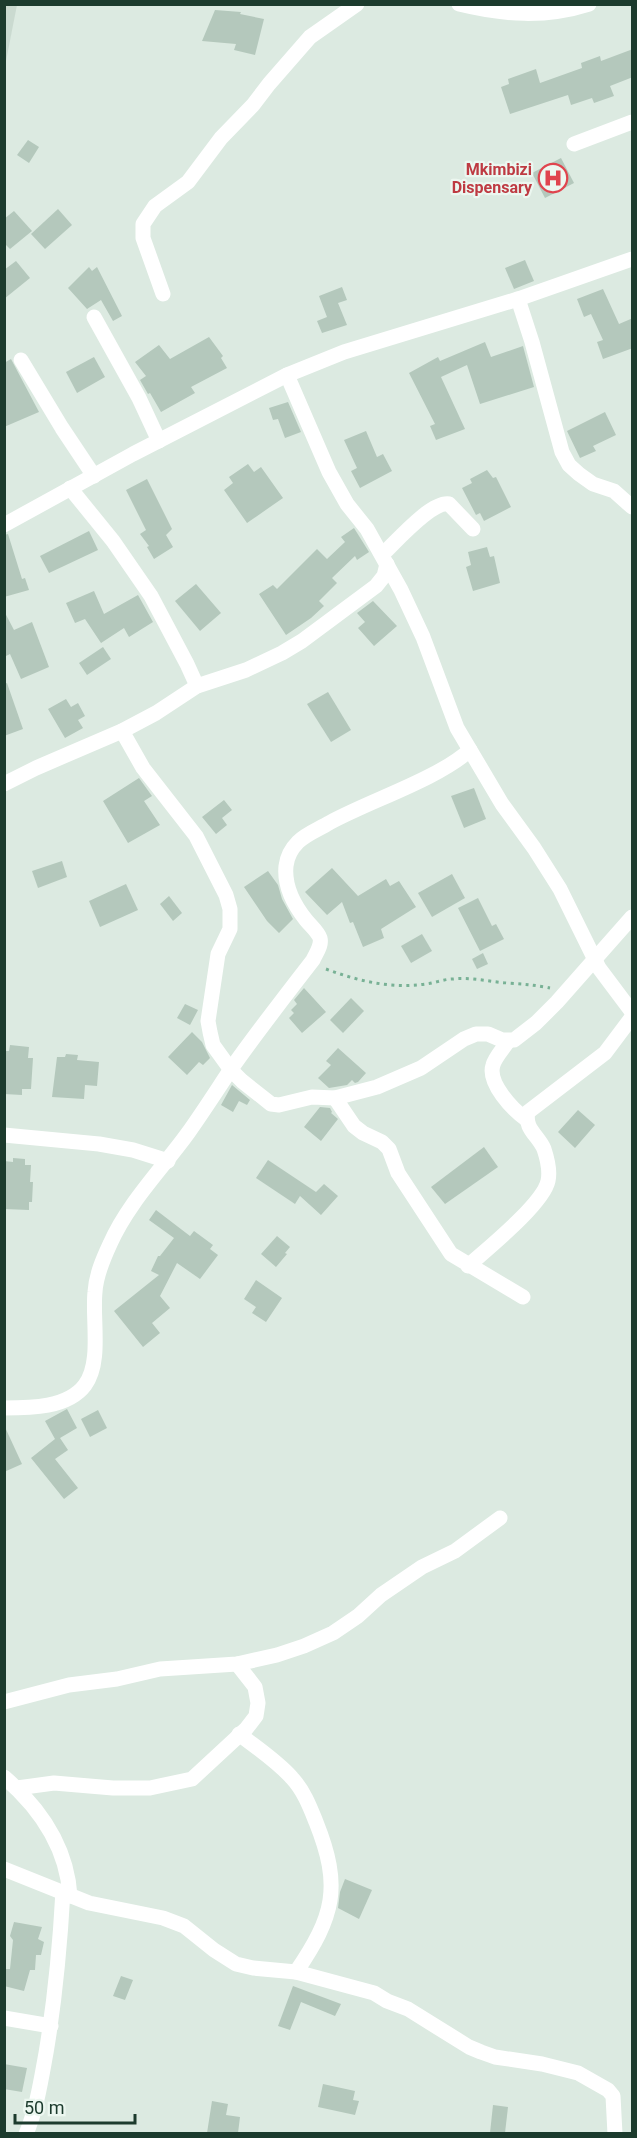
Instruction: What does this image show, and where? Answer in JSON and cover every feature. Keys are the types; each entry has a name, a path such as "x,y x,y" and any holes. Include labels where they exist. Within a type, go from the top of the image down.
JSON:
{"street":[{"path":"163,294 143,238 143,224 155,206 188,182 221,138 253,105 310,37 357,4"},
{"path":"459,4 498,12 537,15 558,13 589,4"},
{"path":"574,144 633,122"},
{"path":"4,525 287,375 353,349 518,299 633,259"},
{"path":"518,299 562,452 569,465 593,484 614,490 633,507"},
{"path":"94,317 139,398 159,441"},
{"path":"21,360 94,476"},
{"path":"287,375 329,472 347,504 367,529 385,560 423,637 449,712 502,804 560,889 594,960 633,1012"},
{"path":"70,488 113,541 151,596 188,664 197,686"},
{"path":"4,784 122,731 156,713 197,686 253,668 302,641 376,586 384,576 385,560 419,520 440,504 449,504 473,529"},
{"path":"122,731 143,768 196,836 226,895 230,909 230,929 218,954 208,1021 213,1045 242,1082 271,1104 279,1105 312,1097 335,1098 377,1087 402,1077 476,1034 488,1034 508,1041"},
{"path":"4,1408 58,1402 80,1391 87,1383 94,1357 95,1289 110,1244 124,1218 168,1161 231,1070 313,960 320,946 320,938 298,910 285,878 286,864 291,851 306,836 426,777 464,756 470,750"},
{"path":"468,1266 528,1210 548,1182 548,1165 543,1148 529,1128 526,1119 508,1102 495,1083 492,1074 493,1065 508,1041 520,1036 536,1023 633,917"},
{"path":"526,1119 528,1112 535,1106 605,1053 633,1017"},
{"path":"335,1098 354,1126 386,1144 398,1173 415,1202 451,1254 523,1297"},
{"path":"4,1135 99,1144 133,1150 168,1161"},
{"path":"4,1702 69,1685 117,1679 160,1669 237,1664 304,1646 333,1633 358,1616 381,1594 422,1568 455,1551 500,1518"},
{"path":"17,1788 54,1783 113,1788 150,1788 192,1779 246,1729 255,1716 258,1703 255,1687 237,1664"},
{"path":"239,1734 294,1779 307,1799 330,1859 332,1880 326,1921 314,1945 296,1972"},
{"path":"4,1777 33,1807 55,1838 68,1874 51,2026 39,2092 26,2133"},
{"path":"4,1869 89,1903 163,1918 184,1926 236,1964 296,1972 374,1993 413,2012 481,2052 495,2057 542,2064 578,2073 608,2090 613,2096 615,2101 612,2133"},
{"path":"4,2018 51,2026"}],"path":[{"path":"313,960 323,968 351,979 370,983 408,985 453,979 483,979 533,984 566,992"}],"shaded area":[{"path":"4,5 17,5 5,66"}],"building":[{"path":"215,10 241,12 240,14 264,19 255,55 234,50 236,44 202,41"},
{"path":"633,49 633,77 610,86 614,96 594,103 592,98 571,105 568,95 510,114 501,87 509,84 508,79 536,69 540,83 582,68 581,63 600,56 601,61"},
{"path":"28,140 39,147 29,163 17,155"},
{"name":"Mkimbizi Dispensary","path":"561,158 574,183 545,198 532,173"},
{"path":"58,209 72,225 45,249 31,234"},
{"path":"14,211 32,231 10,249 4,243 4,219"},
{"path":"525,260 534,281 514,289 505,268"},
{"path":"16,261 30,278 4,299 4,270"},
{"path":"89,267 92,271 97,267 122,316 113,321 101,300 87,309 68,288"},
{"path":"342,287 347,300 338,303 347,325 322,333 317,321 327,317 319,296"},
{"path":"603,289 619,324 633,318 633,348 603,359 597,342 603,340 591,314 584,317 577,299"},
{"path":"209,337 223,356 221,358 227,368 191,387 195,393 161,412 140,380 146,376 135,362 159,345 170,359"},
{"path":"485,342 491,357 523,346 534,387 480,404 467,365 441,377 465,429 436,440 430,426 435,424 409,373 438,357 440,361"},
{"path":"94,357 105,377 77,393 66,372"},
{"path":"11,359 39,412 4,427 4,363"},
{"path":"288,402 301,432 285,438 278,419 273,420 269,408"},
{"path":"605,412 616,435 593,446 596,451 580,458 567,431"},
{"path":"366,431 377,457 383,454 392,471 360,488 351,471 357,468 344,440"},
{"path":"248,464 254,472 261,467 283,498 247,523 224,490 233,483 229,477"},
{"path":"487,470 493,478 496,477 511,507 484,521 480,513 476,515 462,488 472,483 470,479"},
{"path":"147,479 172,529 166,535 173,547 154,559 147,547 149,546 140,534 146,530 126,490"},
{"path":"354,528 369,552 357,560 355,556 332,578 337,583 319,601 324,606 286,635 259,594 273,585 277,589 317,549 327,559 345,542 341,537"},
{"path":"89,531 98,550 49,573 40,556"},
{"path":"8,534 22,579 25,578 29,590 4,597 4,535"},
{"path":"487,547 490,557 494,556 500,583 473,591 466,567 471,565 468,552"},
{"path":"196,584 221,613 200,631 175,601"},
{"path":"94,591 104,614 138,595 153,622 129,637 124,628 101,643 85,619 75,623 66,603"},
{"path":"373,601 397,626 374,646 358,628 365,622 357,613"},
{"path":"4,611 14,630 32,622 49,667 21,679 10,654 4,657"},
{"path":"103,647 111,659 87,675 79,663"},
{"path":"7,683 23,729 4,736 4,684"},
{"path":"328,692 351,730 331,742 307,704"},
{"path":"66,699 71,707 78,703 85,716 78,720 83,728 65,738 48,709"},
{"path":"139,778 152,796 144,801 160,825 128,843 103,801"},
{"path":"474,788 486,819 464,828 451,796"},
{"path":"224,800 232,810 222,818 227,825 216,834 202,817"},
{"path":"62,861 67,877 38,888 32,871"},
{"path":"332,868 358,896 386,879 390,886 399,881 416,907 381,929 384,938 363,947 342,902 327,915 305,892"},
{"path":"268,871 278,885 282,899 293,919 279,933 267,921 244,887"},
{"path":"452,874 465,898 432,917 418,893"},
{"path":"126,884 138,910 100,927 89,901"},
{"path":"169,896 182,913 173,921 160,904"},
{"path":"478,898 492,926 496,924 504,939 480,951 458,908"},
{"path":"422,934 432,951 411,963 401,946"},
{"path":"483,953 488,964 477,969 472,959"},
{"path":"304,988 326,1012 302,1033 289,1018 294,1013 291,1010 297,1004 294,1000"},
{"path":"351,998 364,1011 343,1033 330,1020"},
{"path":"185,1004 198,1010 190,1025 177,1018"},
{"path":"192,1032 202,1042 210,1058 203,1065 199,1062 187,1075 168,1057"},
{"path":"10,1045 29,1047 28,1058 33,1058 31,1089 22,1089 22,1095 4,1094 4,1051 9,1051"},
{"path":"338,1048 366,1073 358,1082 355,1083 352,1080 347,1085 329,1088 318,1078 331,1065 326,1061"},
{"path":"66,1054 78,1055 77,1060 99,1062 97,1086 85,1085 84,1099 52,1097 57,1057 65,1057"},
{"path":"232,1085 250,1100 247,1105 239,1101 233,1112 221,1105"},
{"path":"320,1107 330,1108 331,1113 338,1119 321,1141 304,1127"},
{"path":"578,1110 595,1125 575,1148 558,1132"},
{"path":"484,1147 498,1167 445,1204 431,1187"},
{"path":"13,1158 25,1159 25,1165 31,1165 30,1182 33,1182 32,1202 29,1202 29,1210 4,1209 4,1161 13,1162"},
{"path":"268,1160 316,1192 324,1184 338,1196 321,1215 300,1196 295,1204 256,1178"},
{"path":"156,1210 190,1236 194,1231 213,1245 210,1249 218,1255 200,1279 177,1263 160,1296 170,1308 152,1323 160,1333 143,1347 114,1311 159,1275 151,1271 158,1256 174,1238 149,1220"},
{"path":"277,1236 290,1247 276,1267 261,1254"},
{"path":"256,1280 282,1298 266,1322 252,1313 256,1307 244,1299"},
{"path":"67,1409 77,1428 60,1438 68,1450 55,1459 78,1488 64,1499 31,1458 55,1439 45,1421"},
{"path":"98,1410 107,1428 90,1437 81,1419"},
{"path":"4,1425 22,1464 4,1472"},
{"path":"345,1879 372,1890 359,1919 338,1908 340,1892"},
{"path":"14,1922 42,1927 38,1939 44,1942 41,1955 36,1955 35,1970 30,1970 24,1991 4,1986 4,1969 10,1969 13,1940 10,1936"},
{"path":"121,1976 133,1980 125,2000 113,1996"},
{"path":"293,1986 341,2004 335,2016 301,2002 290,2030 278,2026"},
{"path":"4,2064 27,2068 22,2092 4,2089"},
{"path":"323,2084 355,2091 353,2100 359,2101 355,2115 318,2107"},
{"path":"212,2101 228,2104 226,2115 240,2117 238,2133 207,2133"},
{"path":"493,2105 508,2107 505,2133 490,2133"}],"place":[{"name":"Mkimbizi Dispensary","path":"553,178"}]}
